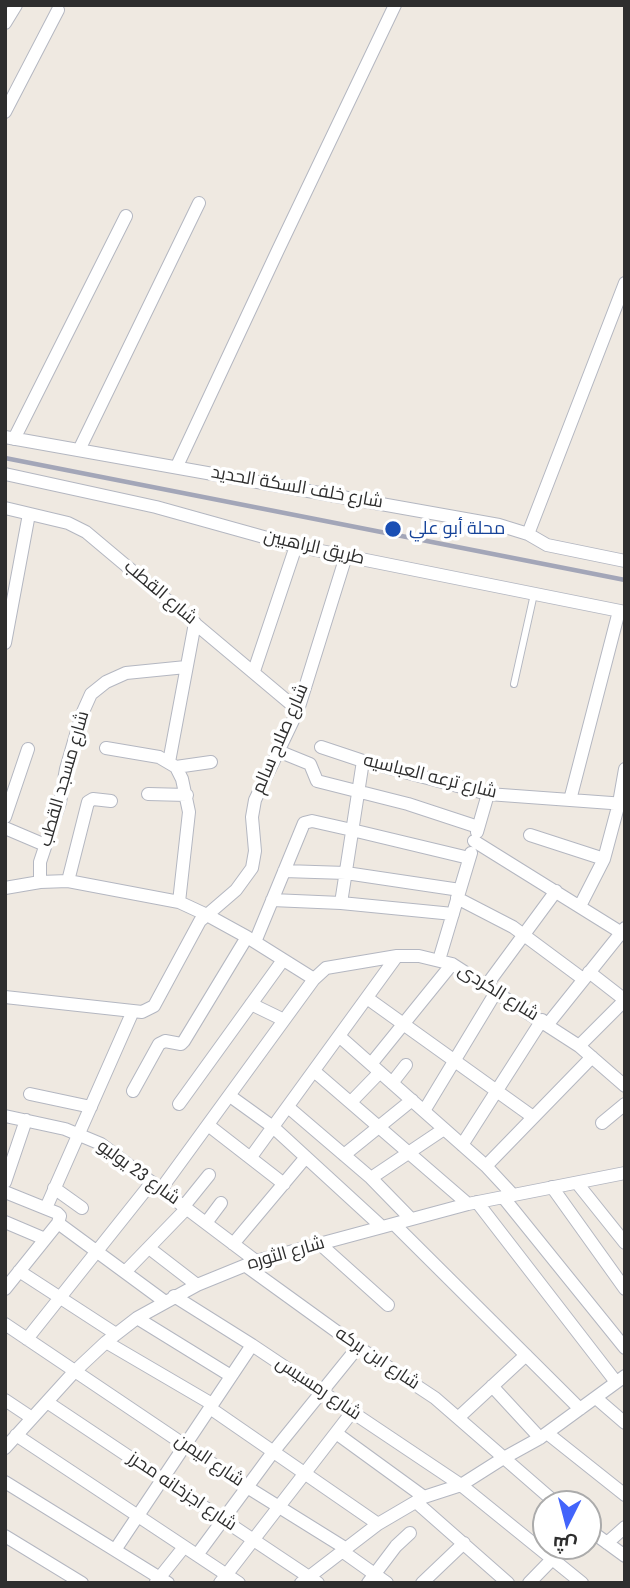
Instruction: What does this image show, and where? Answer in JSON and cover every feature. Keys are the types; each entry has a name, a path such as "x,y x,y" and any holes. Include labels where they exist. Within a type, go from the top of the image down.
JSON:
{"street":[{"path":"5,23 16,5"},
{"path":"177,466 396,5"},
{"path":"5,112 58,10"},
{"path":"79,450 199,203"},
{"path":"9,438 127,216"},
{"path":"528,534 623,292"},
{"name":"شارع خلف السكة الحديد","path":"9,438 485,523 528,534 547,545 625,561"},
{"name":"طريق الراهبين","path":"5,474 156,507 296,546 622,611"},
{"name":"شارع القطب","path":"5,508 68,523 86,533 298,710"},
{"path":"5,643 11,579 29,514"},
{"path":"254,671 296,546"},
{"name":"شارع صلاح سالم","path":"137,1012 154,1006 160,999 200,921 236,890 252,868 255,851 252,817 255,800 298,710 346,556"},
{"path":"570,800 622,611"},
{"path":"179,902 188,819 187,795 172,764 195,623"},
{"name":"شارع مسجد القطب","path":"40,882 40,862 60,802 66,769 82,714 91,694 106,682 126,673 186,667"},
{"name":"شارع ترعه العباسيه","path":"321,747 488,794 622,804"},
{"path":"5,817 28,748"},
{"path":"106,748 141,753 172,764 211,762"},
{"path":"278,751 310,764 313,777 317,781 408,804 478,827"},
{"path":"341,903 363,761"},
{"path":"580,906 604,859 622,804 625,769"},
{"path":"148,794 187,795"},
{"path":"439,960 488,794"},
{"path":"68,881 88,802 93,799 111,801"},
{"path":"133,1091 162,1041 181,1044 184,1041 251,940 272,900 304,823 312,821 469,858"},
{"path":"5,828 45,845"},
{"path":"530,835 604,859"},
{"path":"462,1145 496,1090 545,1022 624,932 474,841"},
{"path":"284,872 346,873 458,894 625,1000 579,1046"},
{"path":"5,888 68,881 179,902 251,940 314,979 208,1125 97,1251 27,1339"},
{"path":"424,1111 491,988 523,935 556,891"},
{"path":"272,900 341,903 453,914"},
{"path":"251,1157 397,956"},
{"name":"شارع الكردى","path":"314,979 326,968 397,956 419,956 452,964 545,1022 579,1046 625,1086"},
{"path":"179,1104 283,960"},
{"path":"351,1102 404,1024 452,964"},
{"path":"5,997 137,1012 46,1208 5,1192"},
{"path":"367,998 533,1117"},
{"path":"251,1004 284,1020"},
{"path":"339,1036 486,1166 625,1348"},
{"path":"486,1166 592,1057"},
{"path":"392,1083 406,1065"},
{"path":"309,1581 343,1550 378,1524 420,1500 461,1485 543,1435 620,1379 472,1203 314,1071"},
{"path":"30,1094 91,1107"},
{"path":"230,1096 273,1127 388,1226 580,1409"},
{"path":"344,1155 412,1100"},
{"path":"602,1123 625,1104"},
{"path":"288,1107 371,1178 411,1219"},
{"name":"شارع 23 يوليو","path":"5,1116 79,1134 101,1144 233,1244 251,1264"},
{"path":"5,1182 26,1120"},
{"path":"208,1125 284,1184"},
{"path":"371,1178 444,1129"},
{"path":"233,1244 306,1157"},
{"name":"شارع الثوره","path":"5,1448 74,1372 111,1338 137,1318 197,1284 251,1264 472,1203 625,1173"},
{"path":"126,1271 186,1207 209,1175"},
{"path":"577,1183 625,1243"},
{"path":"54,1188 82,1208"},
{"path":"552,1188 625,1289"},
{"path":"205,1223 221,1203"},
{"name":"شارع رمسيس","path":"46,1208 60,1216 58,1223 126,1271 252,1345 461,1485 532,1541"},
{"path":"5,1222 45,1239"},
{"path":"5,1289 58,1223"},
{"path":"320,1244 388,1305"},
{"path":"149,1248 197,1284"},
{"name":"شارع ابن بركه","path":"251,1264 358,1347 435,1398 540,1490"},
{"path":"19,1271 378,1524"},
{"path":"137,1318 231,1376"},
{"name":"شارع اليمن","path":"5,1324 343,1550 372,1578 387,1583"},
{"path":"115,1550 252,1345"},
{"path":"197,1555 273,1452 358,1347"},
{"path":"459,1417 526,1355"},
{"path":"492,1386 543,1435 625,1495"},
{"path":"596,1398 625,1423"},
{"path":"5,1400 32,1418"},
{"name":"شارع اجزخانه محرز","path":"47,1402 253,1539 309,1581"},
{"path":"223,1579 352,1412"},
{"path":"336,1433 420,1500 508,1583"},
{"path":"16,1435 197,1555 223,1579 239,1583"},
{"path":"5,1482 160,1581 184,1547"},
{"path":"607,1543 625,1527"},
{"path":"372,1578 396,1546 410,1534"},
{"path":"5,1536 82,1583"},
{"path":"602,1539 625,1556"},
{"path":"422,1583 464,1543"},
{"path":"529,1583 552,1560"},
{"name":"شارع رمسيس","path":"556,1560 582,1583"}],"lane":[{"path":"514,684 534,594"}],"railway":[{"path":"5,458 625,580"}],"place":[{"name":"محلة أبو علي","path":"393,529"}]}
